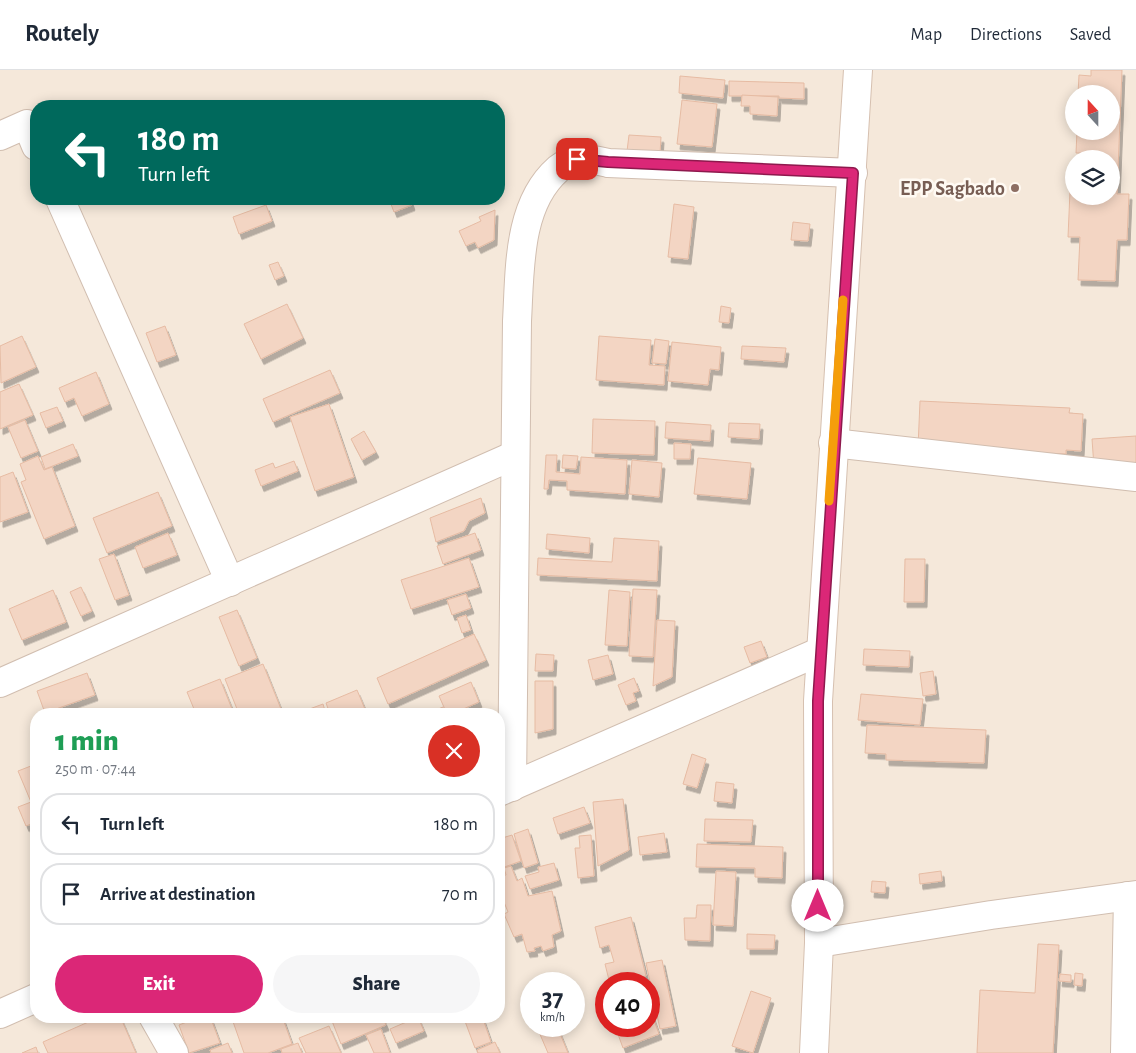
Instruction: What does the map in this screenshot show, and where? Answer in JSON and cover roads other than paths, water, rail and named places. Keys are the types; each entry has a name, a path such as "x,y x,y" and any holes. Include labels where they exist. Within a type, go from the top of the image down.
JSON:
{"street":[{"path":"814,1053 819,943 818,701 833,443 853,173 858,70"},
{"path":"0,136 27,124 30,131"},
{"path":"821,651 505,789 521,254 533,205 548,178 562,166 577,159 853,173"},
{"path":"63,205 230,582"},
{"path":"833,443 1136,477"},
{"path":"0,683 514,455"},
{"path":"819,943 991,915 1132,896 1125,1053"},
{"path":"0,1014 30,1001"},
{"path":"157,1023 174,1053"}],"place":[{"name":"EPP Sagbado","path":"1015,188"}]}
